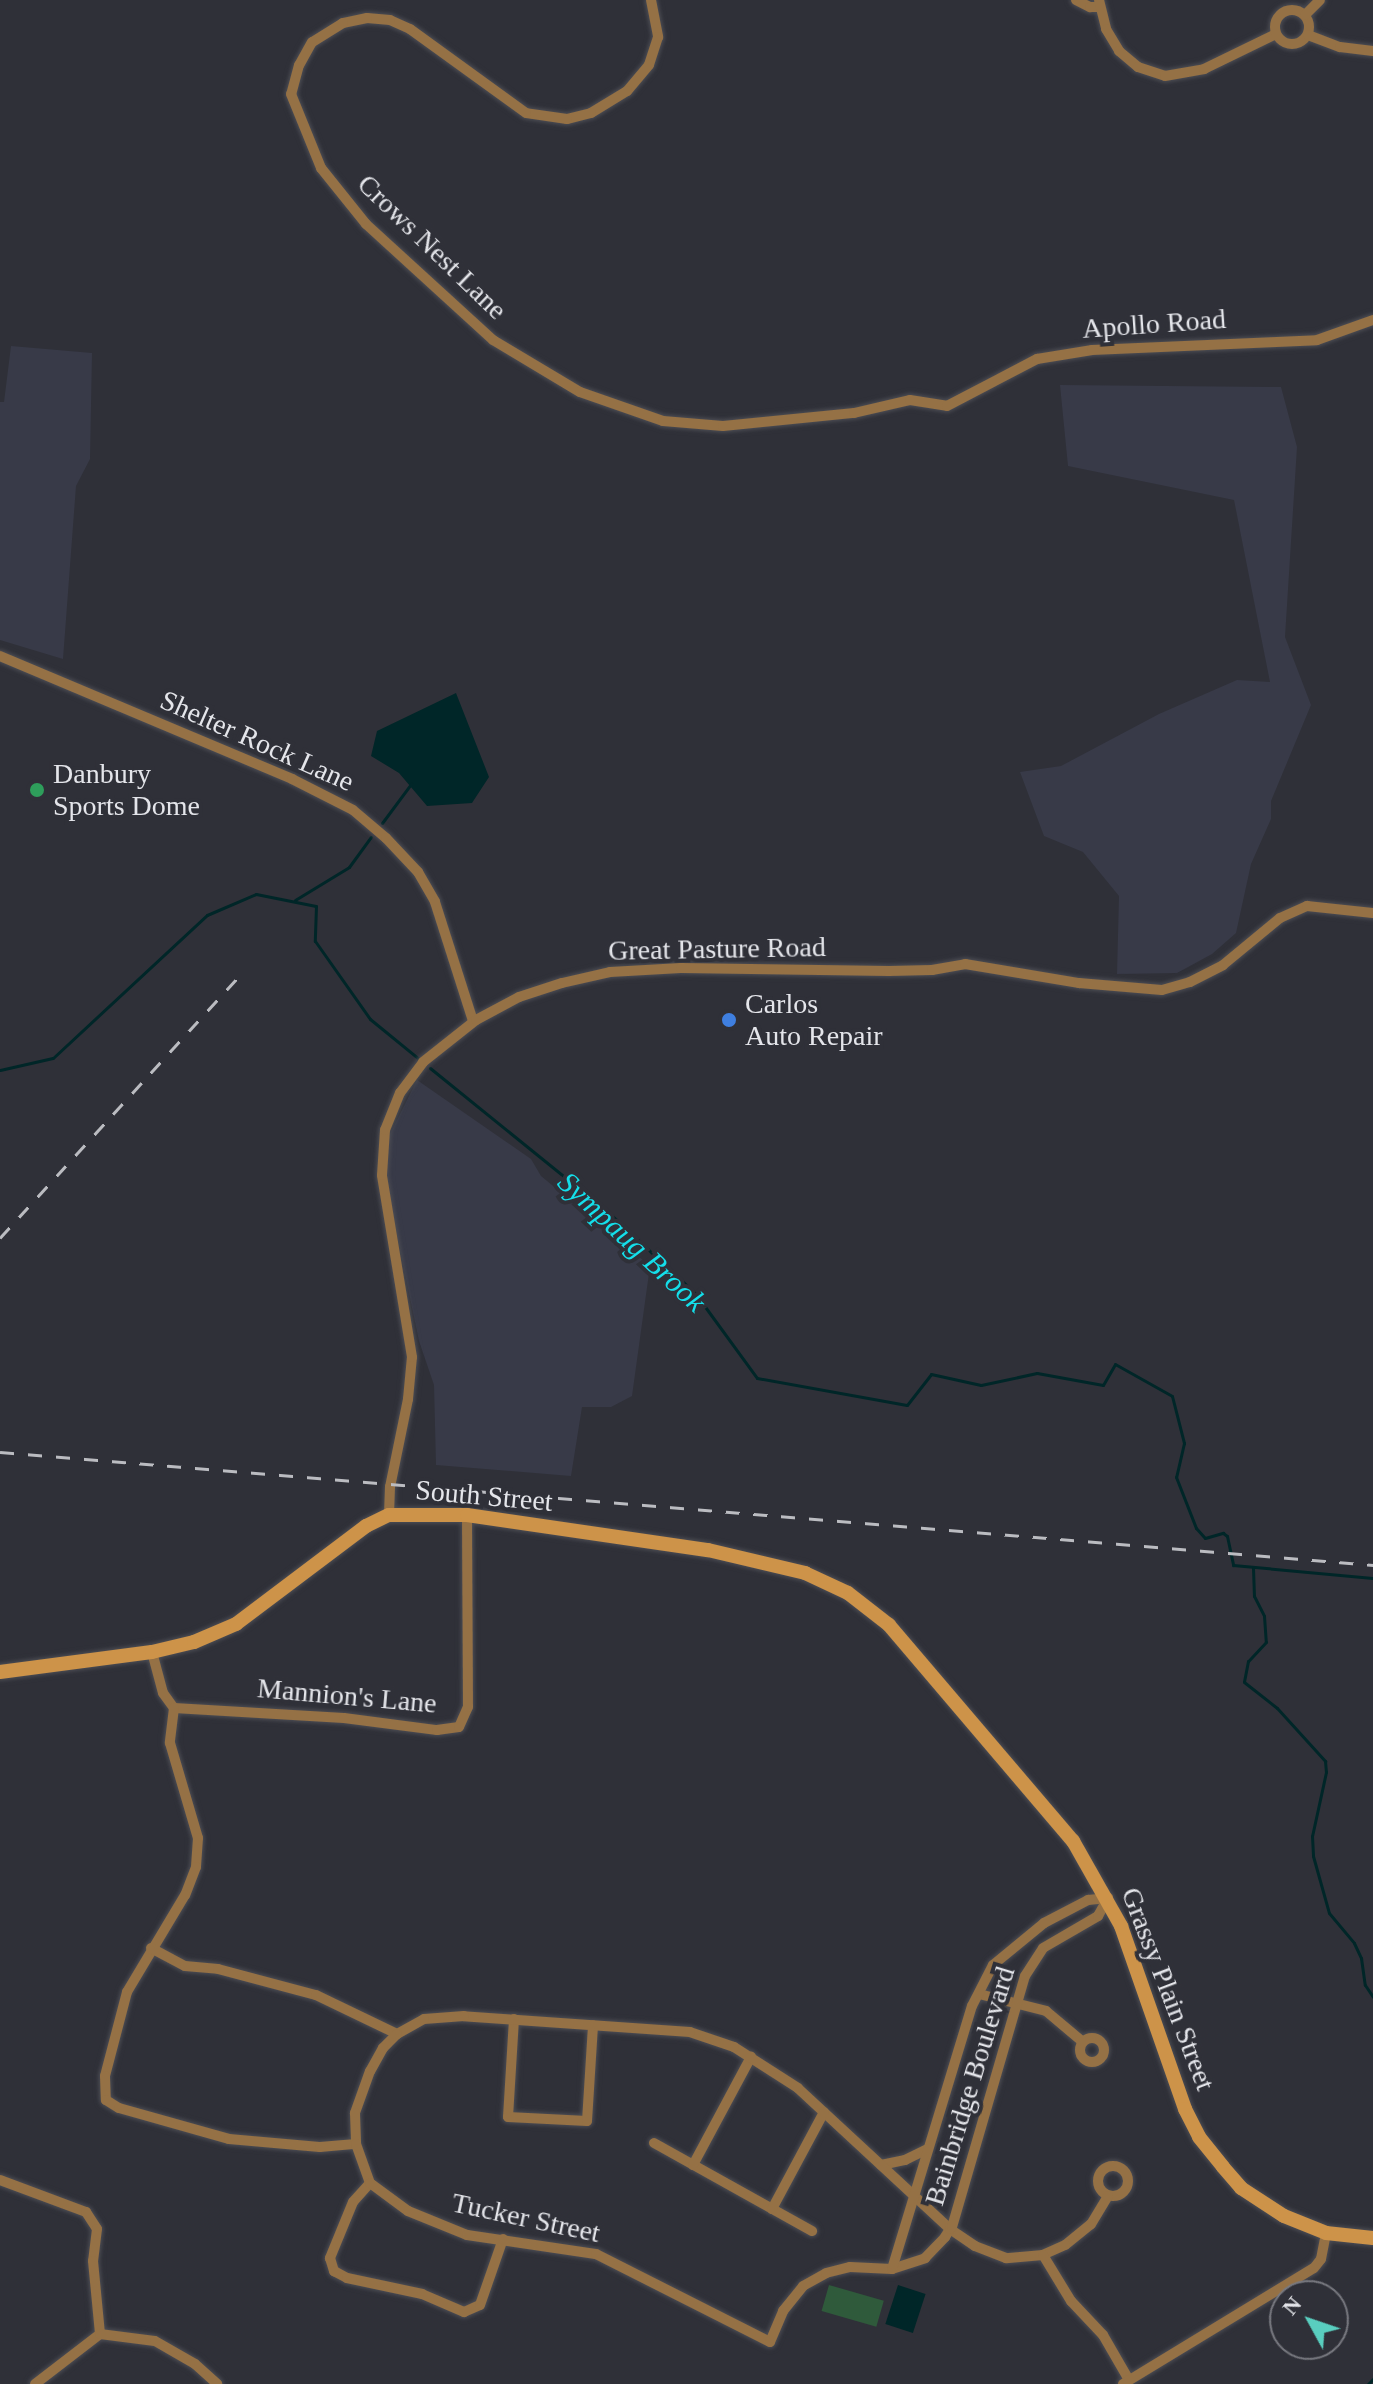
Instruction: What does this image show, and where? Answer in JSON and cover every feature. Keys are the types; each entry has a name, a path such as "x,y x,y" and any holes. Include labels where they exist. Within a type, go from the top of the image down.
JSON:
{"main road":[{"name":"South Street","path":"0,1672 152,1652 194,1642 236,1624 366,1526 389,1515 467,1515 760,1560 805,1573 848,1593 889,1625"},
{"name":"Grassy Plain Street","path":"889,1625 1052,1813 1108,1898 1185,2109 1199,2137 1252,2197 1284,2216 1326,2233 1373,2238"}],"street":[{"name":"Crows Nest Lane","path":"651,0 658,37 649,65 627,91 591,113 567,119 526,113 410,29 390,20 367,18 343,23 312,42 299,65 291,94 321,168 366,224 493,340 580,392 663,421 723,426 854,413 910,400 947,406"},
{"path":"1076,0 1090,7 1099,3 1119,51 1138,67 1165,76 1204,69 1276,34"},
{"path":"1305,15 1320,0"},
{"path":"1290,9 1305,15 1309,25 1308,35 1300,42 1289,44 1276,34 1275,23 1280,14 1290,9"},
{"path":"1308,35 1340,47 1373,51"},
{"name":"Apollo Road","path":"947,406 1037,359 1092,350 1317,340 1373,320"},
{"name":"Shelter Rock Lane","path":"0,656 292,779 353,810 386,838 418,872 435,902 473,1021"},
{"name":"Great Pasture Road","path":"389,1515 390,1487 406,1412 412,1357 382,1175 385,1130 400,1093 423,1062 473,1021 519,997 610,972 681,968 918,970 965,964 1107,986 1162,990 1190,982 1223,965 1280,918 1307,906 1373,913"},
{"name":"Mannion's Lane","path":"174,1708 344,1718 437,1730 459,1727 468,1707 467,1515"},
{"path":"152,1652 163,1693 174,1708 170,1743 198,1838 196,1867 185,1895 127,1992 105,2076 106,2100 119,2108 229,2139 320,2147 356,2144"},
{"name":"Bainbridge Boulevard","path":"892,2269 979,1994 993,1965 1024,1936 1088,1900 1108,1898"},
{"name":"Bainbridge Boulevard","path":"892,2269 925,2258 950,2229 1025,1976 1043,1948 1098,1916 1108,1898"},
{"path":"151,1948 185,1966 218,1969 316,1995 397,2034"},
{"path":"979,1994 1046,2011 1083,2042"},
{"path":"503,2239 480,2305 464,2312 422,2294 347,2278 334,2271 330,2258 353,2202 370,2183 356,2144 355,2113 370,2071 397,2034 424,2019 464,2016 690,2032 751,2057 798,2088 950,2229 975,2246 1006,2258 1043,2255 1065,2245 1091,2224 1108,2196"},
{"path":"514,2019 508,2117 587,2121 593,2025"},
{"path":"693,2165 751,2057"},
{"path":"772,2209 824,2112"},
{"path":"654,2143 812,2231"},
{"path":"881,2165 905,2160 928,2149"},
{"path":"0,2180 86,2212 97,2229 93,2261 100,2334"},
{"name":"Tucker Street","path":"370,2183 408,2211 467,2235 596,2254 770,2342 783,2311 803,2286 826,2273 850,2267 892,2269"},
{"path":"1043,2255 1071,2301 1103,2335 1126,2382 1314,2268 1321,2259 1326,2233"},
{"path":"35,2384 100,2334 155,2341 195,2364 217,2384"}],"shaded area":[{"path":"11,346 92,353 90,459 76,486 63,659 0,640 0,402 4,402"},
{"path":"1060,385 1281,387 1297,447 1285,637 1311,705 1271,801 1271,819 1251,864 1236,933 1212,954 1177,973 1117,974 1119,896 1083,852 1044,836 1020,772 1061,766 1159,714 1237,680 1270,682 1234,500 1068,466"},
{"path":"456,693 489,777 472,803 427,806 399,773 371,756 377,731"},
{"path":"417,1080 531,1159 541,1176 650,1266 632,1396 611,1407 582,1407 571,1476 436,1465 434,1385 419,1341 385,1178 387,1140"},
{"path":"898,2285 926,2294 913,2333 885,2324"}],"green space":[{"path":"829,2285 884,2301 876,2327 822,2311"}],"waterway":[{"path":"382,823 411,784"},
{"path":"295,900 349,867 371,837"},
{"name":"Sympaug Brook","path":"0,1070 53,1058 207,915 256,894 316,906 315,941 370,1019 419,1059"},
{"name":"Sympaug Brook","path":"430,1068 608,1212 695,1293 757,1378 907,1405 931,1374 981,1385 1037,1373 1103,1385 1115,1364 1172,1396 1184,1443 1176,1477 1196,1528 1205,1538 1223,1533 1227,1536 1233,1565 1373,1578"},
{"path":"1253,1568 1254,1596 1264,1616 1266,1642 1248,1661 1244,1682 1277,1708 1325,1761 1326,1772 1312,1836 1313,1856 1329,1913 1354,1943 1361,1958 1365,1985 1373,1997"},
{"path":"1368,2384 1373,2379"}],"railway":[{"path":"0,1238 242,973"},
{"path":"0,1452 1373,1565"}],"place":[{"name":"Danbury Sports Dome","path":"37,790"},
{"name":"Carlos Auto Repair","path":"729,1020"}]}
